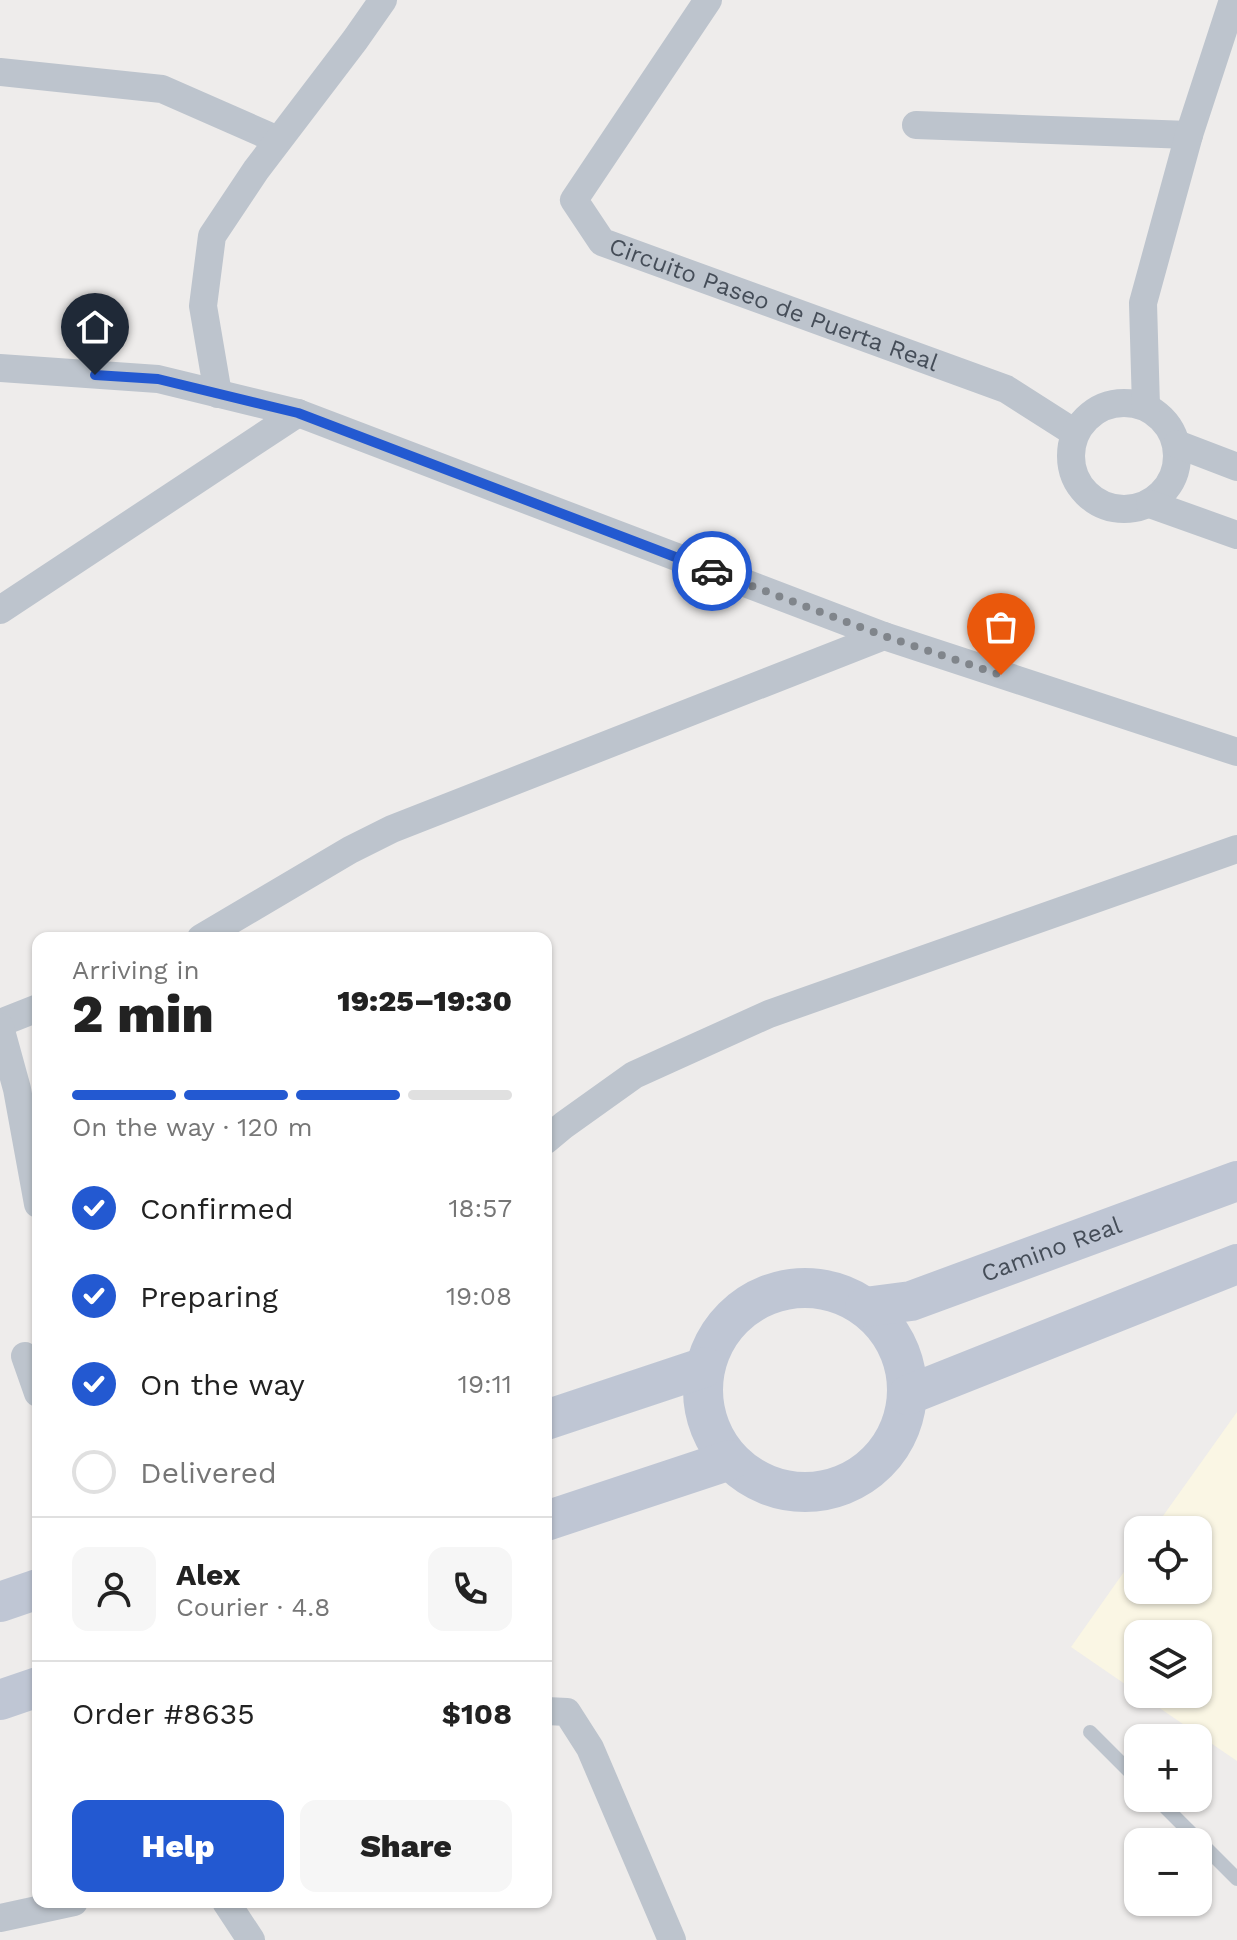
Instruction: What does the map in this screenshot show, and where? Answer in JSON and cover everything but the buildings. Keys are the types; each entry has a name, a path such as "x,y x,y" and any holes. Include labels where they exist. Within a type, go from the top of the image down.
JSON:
{"main road":[{"name":"Camino Real","path":"865,1307 911,1301 1237,1181"},
{"path":"908,1395 1237,1264"},
{"path":"802,1288 835,1293 865,1307 889,1331 904,1362 908,1395 901,1429 882,1458 856,1479 824,1491 789,1491 757,1481 730,1460 711,1432 703,1400 705,1367 718,1336 740,1311 769,1295 802,1288"},
{"path":"552,1418 705,1367"},
{"path":"552,1519 730,1460"},
{"path":"0,1602 32,1591"},
{"path":"0,1700 32,1689"}],"street":[{"path":"218,394 203,306 212,236 256,170 383,0"},
{"name":"Circuito Paseo de Puerta Real","path":"708,0 574,200 602,242 1006,389 1075,433"},
{"path":"1146,407 1143,303 1189,135 1233,0"},
{"path":"0,72 162,89 278,140"},
{"path":"916,125 1189,135"},
{"path":"0,368 158,379 298,413 884,636 1237,752"},
{"path":"1119,402 1146,407 1166,421 1177,444 1177,469 1167,490 1150,504 1128,510 1106,507 1086,495 1073,476 1070,454 1075,433 1093,411 1119,402"},
{"path":"0,610 298,413"},
{"path":"1177,444 1237,467"},
{"path":"1150,504 1237,535"},
{"path":"211,932 350,850 392,829 884,636"},
{"path":"552,1135 634,1075 769,1014 1237,849"},
{"path":"32,1011 0,1025 17,1089 32,1171"},
{"path":"21,1357 32,1380"},
{"path":"552,1711 567,1712 590,1748 672,1940"},
{"path":"0,1918 46,1908"},
{"path":"230,1908 251,1940"}],"lane":[{"path":"1090,1732 1124,1766"},
{"path":"1170,1812 1237,1879"}],"shaded area":[{"path":"1237,1412 1237,1761 1212,1744 1212,1724 1183,1724 1159,1708 1212,1708 1212,1620 1124,1620 1124,1683 1071,1647 1124,1572 1124,1604 1212,1604 1212,1516 1163,1516"}],"way so far":[{"path":"712,571 884,636 1001,675"}],"route":[{"path":"95,375 158,379 298,413 712,571"}]}
